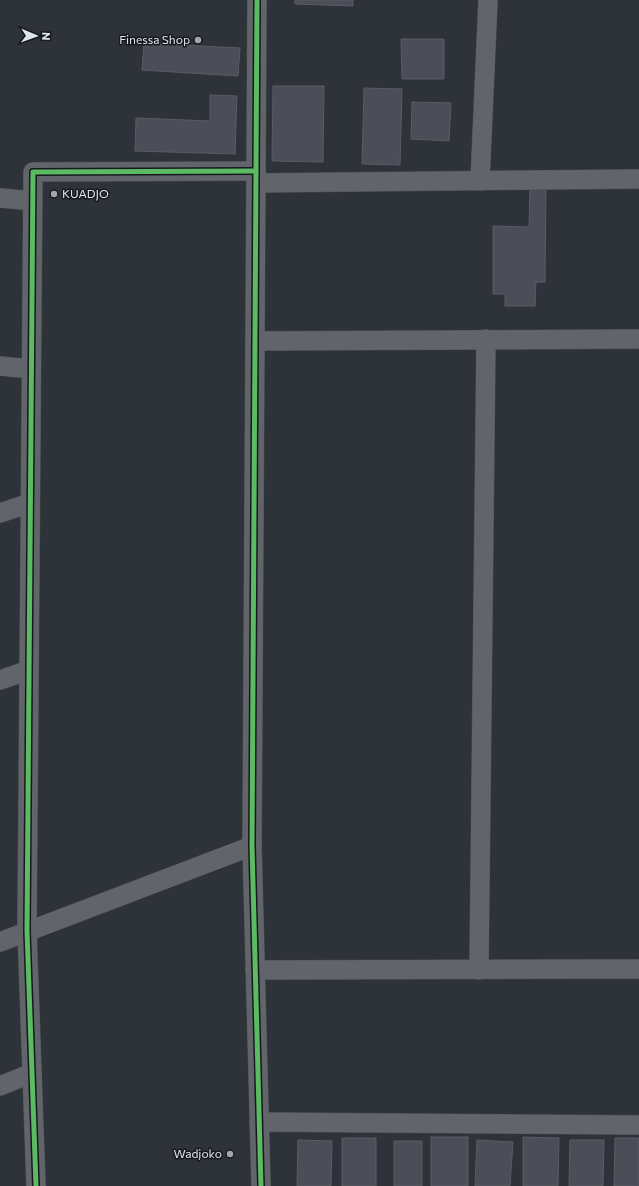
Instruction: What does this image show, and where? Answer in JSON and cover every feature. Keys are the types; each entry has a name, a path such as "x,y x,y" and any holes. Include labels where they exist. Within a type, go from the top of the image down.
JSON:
{"street":[{"path":"257,0 252,846 261,1186"},
{"path":"480,181 488,0"},
{"path":"36,1186 27,931 33,172 480,181 639,179"},
{"path":"0,198 33,201"},
{"path":"255,341 486,339 639,340"},
{"path":"479,970 486,339"},
{"path":"0,366 31,369"},
{"path":"0,513 30,503"},
{"path":"0,680 29,670"},
{"path":"0,942 252,846"},
{"path":"256,970 639,969"},
{"path":"0,1086 32,1073"},
{"path":"259,1122 639,1125"}],"building":[{"path":"295,0 353,0 353,6 295,4"},
{"path":"401,39 444,39 444,79 402,79"},
{"path":"144,43 240,48 238,76 142,70"},
{"path":"273,86 324,86 323,162 272,161"},
{"path":"364,88 402,89 400,165 362,164"},
{"path":"210,95 237,96 235,154 135,151 136,118 210,121"},
{"path":"412,102 451,103 449,141 411,139"},
{"path":"530,187 546,187 545,282 536,282 535,306 505,306 505,294 493,294 493,226 529,227"},
{"path":"431,1137 468,1137 468,1186 431,1186"},
{"path":"523,1137 559,1138 558,1186 523,1186"},
{"path":"342,1138 376,1138 376,1186 342,1186"},
{"path":"615,1138 639,1138 639,1186 614,1186"},
{"path":"298,1140 332,1141 331,1186 297,1186"},
{"path":"477,1140 513,1142 510,1186 475,1186"},
{"path":"570,1140 604,1140 603,1186 569,1186"},
{"path":"394,1141 422,1141 422,1186 394,1186"}],"cycle path":[{"path":"257,0 252,846 261,1186"},
{"path":"36,1186 27,931 33,172 256,171"}],"place":[{"name":"Finessa Shop","path":"198,40"},
{"name":"KUADJO","path":"54,194"},
{"name":"Wadjoko","path":"230,1154"}]}
